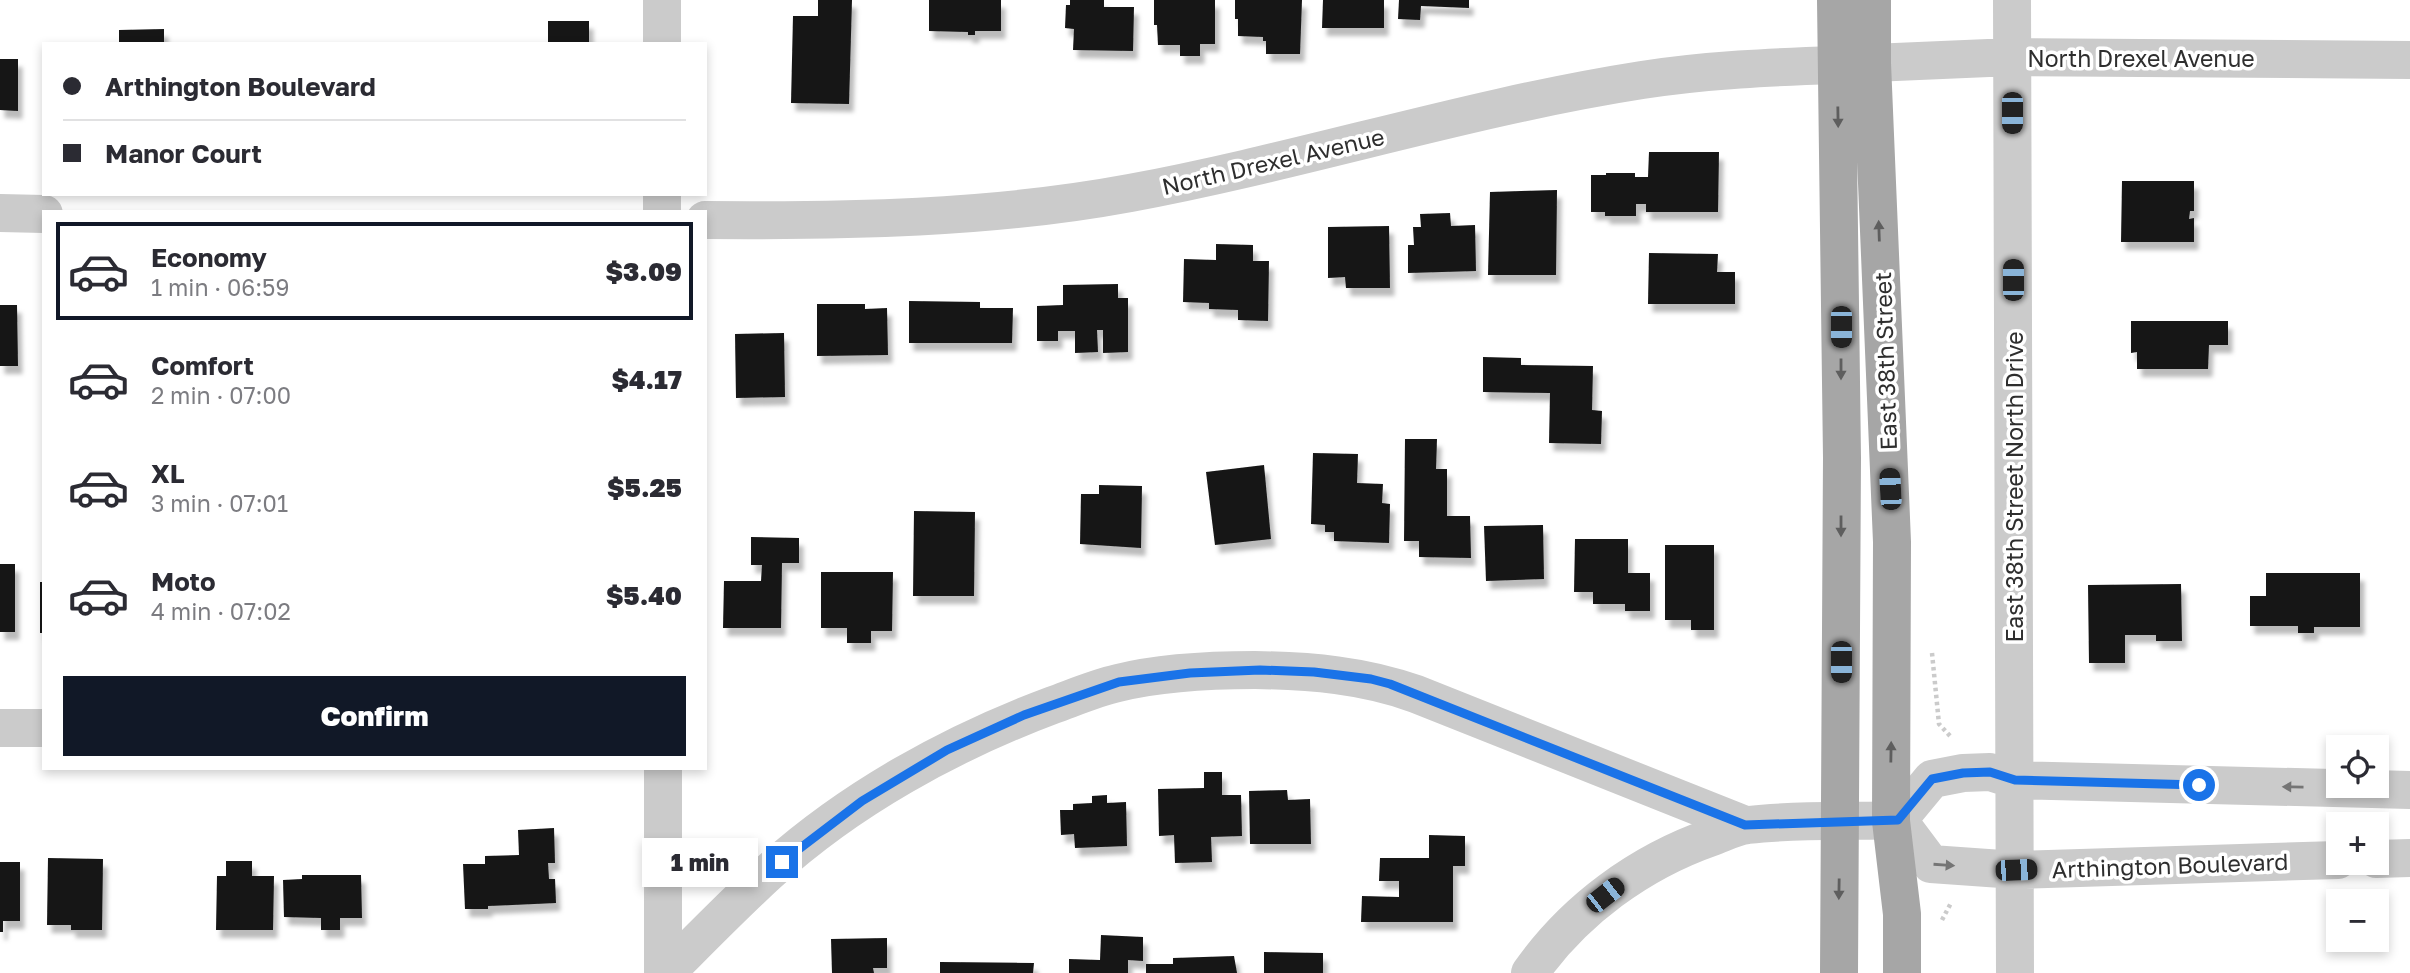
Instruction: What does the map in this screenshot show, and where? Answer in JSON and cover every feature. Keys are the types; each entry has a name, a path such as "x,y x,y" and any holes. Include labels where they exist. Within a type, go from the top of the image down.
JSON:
{"main road":[{"name":"East 38th Street","path":"1836,0 1855,64 1892,542 1894,821 1902,914 1902,973"},
{"name":"East 38th Street","path":"1839,973 1842,445 1855,64 1872,0"}],"street":[{"path":"662,0 662,42"},
{"name":"East 38th Street North Drive","path":"2012,0 2015,973"},
{"name":"North Drexel Avenue","path":"707,220 876,220 965,214 1080,201 1204,178 1579,91 1726,70 2012,57 2410,60"},
{"path":"0,213 42,214"},
{"path":"664,973 768,872 835,820 890,783 947,750 1024,715 1103,687 1136,680 1241,670 1314,672 1371,679 1416,694 1745,825"},
{"path":"0,727 42,728"},
{"path":"663,770 664,973"},
{"path":"1530,973 1561,935 1586,911 1625,880 1676,851 1745,825 1894,821 1932,779 1963,773 1990,772 2015,780 2410,790"},
{"name":"Arthington Boulevard","path":"1894,821 1931,864 2016,870 2326,860"},
{"path":"2389,859 2410,858"}],"building":[{"path":"818,0 852,0 849,104 791,103 793,16 818,16"},
{"path":"929,0 1001,0 1001,31 975,31 975,35 968,35 968,32 929,31"},
{"path":"1070,0 1104,0 1104,7 1134,7 1133,51 1073,50 1074,29 1065,28 1066,5 1070,5"},
{"path":"1154,0 1215,0 1215,44 1200,44 1200,56 1180,56 1180,45 1158,45 1157,25 1154,25"},
{"path":"1235,0 1302,0 1300,54 1266,54 1266,41 1263,41 1263,37 1238,36"},
{"path":"1323,0 1384,0 1384,28 1322,28"},
{"path":"1399,0 1469,0 1469,8 1421,6 1420,20 1398,19"},
{"path":"548,21 589,21 589,42 548,42"},
{"path":"164,29 164,42 119,42 119,30"},
{"path":"0,59 18,59 18,111 0,110"},
{"path":"1649,152 1719,152 1718,212 1646,212 1646,204 1636,204 1636,216 1605,216 1605,212 1591,212 1591,175 1635,173 1635,177 1648,177"},
{"path":"2122,181 2194,181 2194,211 2190,211 2189,219 2194,218 2194,242 2121,242"},
{"path":"1557,190 1556,275 1488,275 1490,192"},
{"path":"1450,213 1451,226 1475,225 1476,271 1408,273 1408,245 1414,245 1413,227 1421,227 1420,214"},
{"path":"1389,226 1390,288 1346,288 1345,277 1328,278 1328,227"},
{"path":"1216,244 1253,245 1253,261 1269,261 1268,321 1238,320 1238,310 1209,309 1209,303 1183,302 1184,259 1216,260"},
{"path":"1649,253 1718,254 1717,272 1735,272 1735,304 1648,304"},
{"path":"1118,284 1118,298 1128,298 1128,352 1103,353 1103,330 1097,330 1098,352 1075,353 1075,331 1058,331 1058,341 1037,341 1037,306 1063,305 1063,285"},
{"path":"909,301 980,302 980,308 1013,308 1012,343 909,343"},
{"path":"817,304 865,304 865,309 887,308 888,355 817,356"},
{"path":"0,305 17,305 18,366 0,366"},
{"path":"2131,321 2228,321 2228,345 2209,345 2208,369 2137,369 2137,352 2131,353"},
{"path":"784,333 785,397 736,398 735,334"},
{"path":"1483,357 1521,358 1521,365 1593,366 1592,410 1602,411 1601,444 1549,443 1550,393 1483,392"},
{"path":"1405,439 1437,439 1436,469 1447,469 1447,516 1470,516 1471,558 1419,557 1419,541 1404,541"},
{"path":"1313,453 1358,454 1357,483 1383,484 1382,503 1390,504 1389,543 1334,541 1334,532 1325,532 1325,525 1311,524"},
{"path":"1264,465 1271,539 1215,545 1206,472"},
{"path":"1099,485 1142,486 1141,548 1080,544 1081,494 1099,494"},
{"path":"914,511 975,512 974,596 913,596"},
{"path":"1543,525 1544,579 1486,581 1484,526"},
{"path":"751,537 799,538 799,563 782,563 781,628 723,628 724,581 761,581 762,565 751,565"},
{"path":"1575,539 1628,539 1628,573 1650,573 1650,611 1625,611 1625,604 1593,604 1593,592 1574,592"},
{"path":"1665,545 1714,545 1714,630 1691,630 1691,620 1665,620"},
{"path":"0,564 15,564 15,632 0,632"},
{"path":"821,572 893,572 892,631 871,631 871,643 847,643 847,628 821,628"},
{"path":"2266,573 2360,573 2360,627 2314,627 2314,633 2298,633 2298,626 2250,626 2250,596 2266,596"},
{"path":"40,582 42,582 42,633"},
{"path":"2181,584 2182,641 2156,641 2156,635 2125,635 2125,663 2089,663 2088,585"},
{"path":"1204,772 1222,772 1222,795 1241,795 1242,836 1211,837 1212,862 1175,863 1174,835 1159,836 1158,789 1204,788"},
{"path":"1287,790 1288,800 1310,799 1311,844 1250,844 1249,791"},
{"path":"1107,795 1107,803 1126,802 1127,846 1075,848 1074,834 1061,835 1060,810 1073,810 1073,804 1092,803 1092,796"},
{"path":"554,828 555,863 548,863 549,879 555,879 556,903 465,909 463,864 485,864 485,856 519,855 518,830"},
{"path":"1429,835 1465,836 1465,866 1453,866 1453,922 1361,922 1362,896 1399,897 1399,881 1379,881 1380,858 1429,858"},
{"path":"48,858 103,859 102,930 71,930 71,925 47,925"},
{"path":"226,861 252,861 252,876 274,876 273,930 216,930 217,876 226,876"},
{"path":"0,862 20,862 20,921 3,921 3,932 0,932"},
{"path":"302,875 361,875 362,918 340,918 340,930 321,930 321,918 284,917 283,880 302,879"},
{"path":"1101,935 1143,937 1143,961 1128,960 1128,973 1069,973 1069,959 1100,960"},
{"path":"887,938 887,968 873,968 874,973 832,973 831,939"},
{"path":"1264,952 1323,953 1323,973 1264,973"},
{"path":"1234,956 1237,973 1146,973 1146,964 1173,964 1173,958"},
{"path":"940,962 1034,963 1033,973 940,973"}],"route":[{"path":"782,862 835,820 890,783 947,750 1024,715 1119,682 1225,671 1314,672 1390,684 1745,825 1898,820 1932,779 1963,773 1990,772 2015,780 2199,785"}]}
